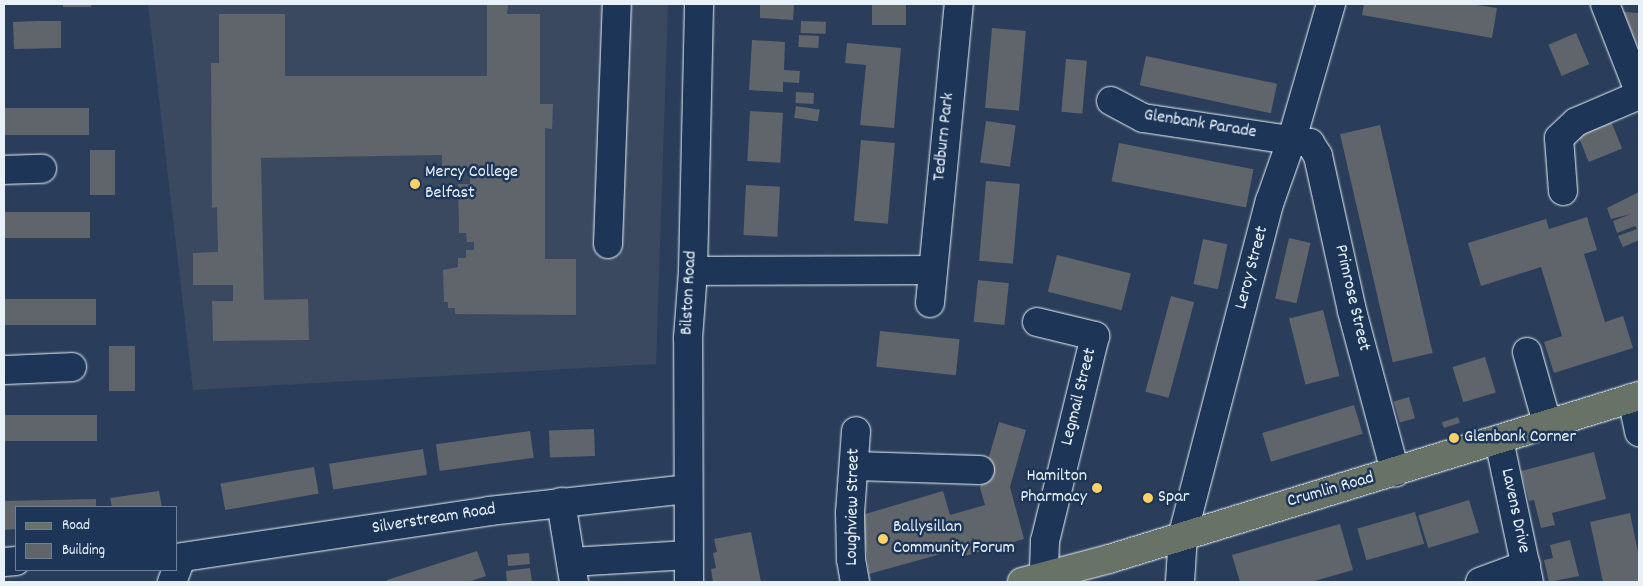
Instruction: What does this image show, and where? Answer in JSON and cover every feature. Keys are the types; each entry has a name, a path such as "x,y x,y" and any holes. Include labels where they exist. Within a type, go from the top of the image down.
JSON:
{"main road":[{"name":"Crumlin Road","path":"1033,580 1548,426 1636,397"}],"street":[{"path":"608,244 617,4"},
{"name":"Bilston Road","path":"689,582 687,489 688,338 693,271 699,4"},
{"name":"Tedburn Park","path":"930,303 931,270 959,4"},
{"name":"Leroy Street","path":"1180,582 1182,534 1270,201 1292,139 1331,4"},
{"path":"1605,4 1639,91"},
{"path":"1563,191 1559,138 1576,122 1639,95"},
{"name":"Glenbank Parade","path":"1111,101 1143,118 1292,139"},
{"name":"Primrose Street","path":"1292,139 1310,143 1318,156 1352,311 1395,472"},
{"path":"4,170 42,169"},
{"path":"693,271 931,270"},
{"name":"Legmail Street","path":"1033,580 1045,541 1095,336 1037,322"},
{"path":"1527,352 1548,426"},
{"path":"4,370 72,367"},
{"path":"1636,397 1639,432"},
{"name":"Loughview Street","path":"855,582 851,559 856,431"},
{"name":"Lavens Drive","path":"1499,440 1528,574"},
{"path":"854,466 980,470"},
{"name":"Silverstream Road","path":"178,566 561,502 687,489"},
{"path":"561,502 573,572 688,555"},
{"path":"1480,582 1528,574"}],"shaded area":[{"name":"Mercy College Belfast","path":"148,4 668,4 656,364 193,390"}],"building":[{"path":"63,4 91,4 91,7 63,7"},
{"path":"487,4 508,4 507,14 540,14 540,104 553,104 552,129 545,128 545,259 576,259 576,315 455,314 455,308 448,308 448,302 444,302 443,270 458,267 458,258 466,258 466,250 474,250 474,242 467,242 466,233 459,233 458,184 470,184 470,168 442,168 442,155 261,158 264,300 308,299 309,340 213,341 212,301 233,301 233,285 193,285 193,253 218,252 217,207 212,208 211,63 219,63 219,14 285,14 285,76 487,76"},
{"path":"760,4 794,4 793,20 760,18"},
{"path":"872,4 906,4 906,25 872,25"},
{"path":"1364,4 1470,4 1497,8 1492,38 1362,15"},
{"path":"1624,12 1639,13 1639,49"},
{"path":"61,21 61,48 14,49 13,22"},
{"path":"801,21 826,22 826,34 801,33"},
{"path":"992,28 1026,31 1019,111 985,108"},
{"path":"1576,33 1589,64 1562,76 1548,45"},
{"path":"799,35 819,36 818,48 798,47"},
{"path":"752,40 785,42 784,70 800,71 799,83 783,82 783,92 749,90"},
{"path":"847,43 901,48 894,128 860,125 866,65 845,63"},
{"path":"1146,56 1277,84 1271,113 1140,85"},
{"path":"1066,59 1087,61 1082,114 1061,112"},
{"path":"796,92 814,93 813,104 795,103"},
{"path":"796,106 820,110 818,122 794,118"},
{"path":"4,108 89,108 89,135 4,135"},
{"path":"750,111 783,113 780,163 747,161"},
{"path":"1609,116 1622,148 1589,162 1576,129"},
{"path":"986,121 1016,125 1010,167 980,163"},
{"path":"1380,125 1433,353 1393,362 1340,134"},
{"path":"861,140 895,143 888,224 854,221"},
{"path":"1119,143 1253,169 1246,207 1112,181"},
{"path":"90,150 115,150 115,195 90,195"},
{"path":"986,181 1020,184 1013,264 979,261"},
{"path":"746,185 780,187 777,237 743,235"},
{"path":"1639,192 1639,240 1623,247 1618,236 1637,229 1635,226 1617,233 1613,221 1631,214 1611,219 1607,208"},
{"path":"4,212 90,212 90,238 4,238"},
{"path":"1587,217 1597,250 1584,254 1605,322 1623,316 1633,348 1554,373 1544,342 1562,336 1541,267 1481,286 1468,243 1546,219 1549,229"},
{"path":"1289,238 1310,243 1296,303 1275,298"},
{"path":"1203,239 1227,244 1218,289 1193,284"},
{"path":"1057,255 1131,273 1122,310 1048,292"},
{"path":"978,280 1009,283 1004,325 974,322"},
{"path":"1171,296 1194,302 1169,398 1145,392"},
{"path":"4,299 96,299 96,325 4,325"},
{"path":"1323,310 1339,376 1305,384 1289,318"},
{"path":"880,331 960,339 956,375 876,367"},
{"path":"109,346 135,346 135,391 109,391"},
{"path":"1485,357 1496,392 1463,402 1452,367"},
{"path":"1409,397 1415,418 1400,423 1394,401"},
{"path":"1354,405 1363,434 1271,462 1262,433"},
{"path":"4,415 97,415 97,441 4,441"},
{"path":"1458,417 1460,423 1444,428 1442,422"},
{"path":"999,422 1026,430 1010,487 1024,539 961,557 959,549 869,574 862,515 943,491 950,515 985,505 980,488"},
{"path":"594,429 595,456 550,458 549,431"},
{"path":"530,431 534,458 440,471 436,444"},
{"path":"423,449 427,475 333,490 329,464"},
{"path":"1594,452 1606,499 1552,513 1555,525 1541,528 1534,500 1529,501 1521,471"},
{"path":"314,467 319,494 225,510 220,483"},
{"path":"159,491 162,506 112,506 110,498"},
{"path":"96,499 96,506 15,506 15,529 4,530 4,501"},
{"path":"1469,500 1479,533 1428,548 1418,515"},
{"path":"1415,512 1424,544 1366,560 1357,529"},
{"path":"1630,513 1639,557 1639,582 1603,582 1590,522"},
{"path":"1340,524 1353,570 1311,582 1240,582 1232,555"},
{"path":"751,532 761,582 713,582 711,569 716,568 713,553 717,552 714,539"},
{"path":"1570,540 1579,576 1549,582 1544,560 1553,558 1550,545"},
{"path":"477,551 486,576 468,582 387,582 387,580"},
{"path":"529,553 530,564 508,566 507,555"},
{"path":"530,568 532,582 507,582 506,571"}],"place":[{"name":"Mercy College Belfast","path":"415,184"},
{"name":"Glenbank Corner","path":"1454,438"},
{"name":"Hamilton Pharmacy","path":"1097,488"},
{"name":"Spar","path":"1148,498"},
{"name":"Ballysillan Community Forum","path":"883,539"}]}
